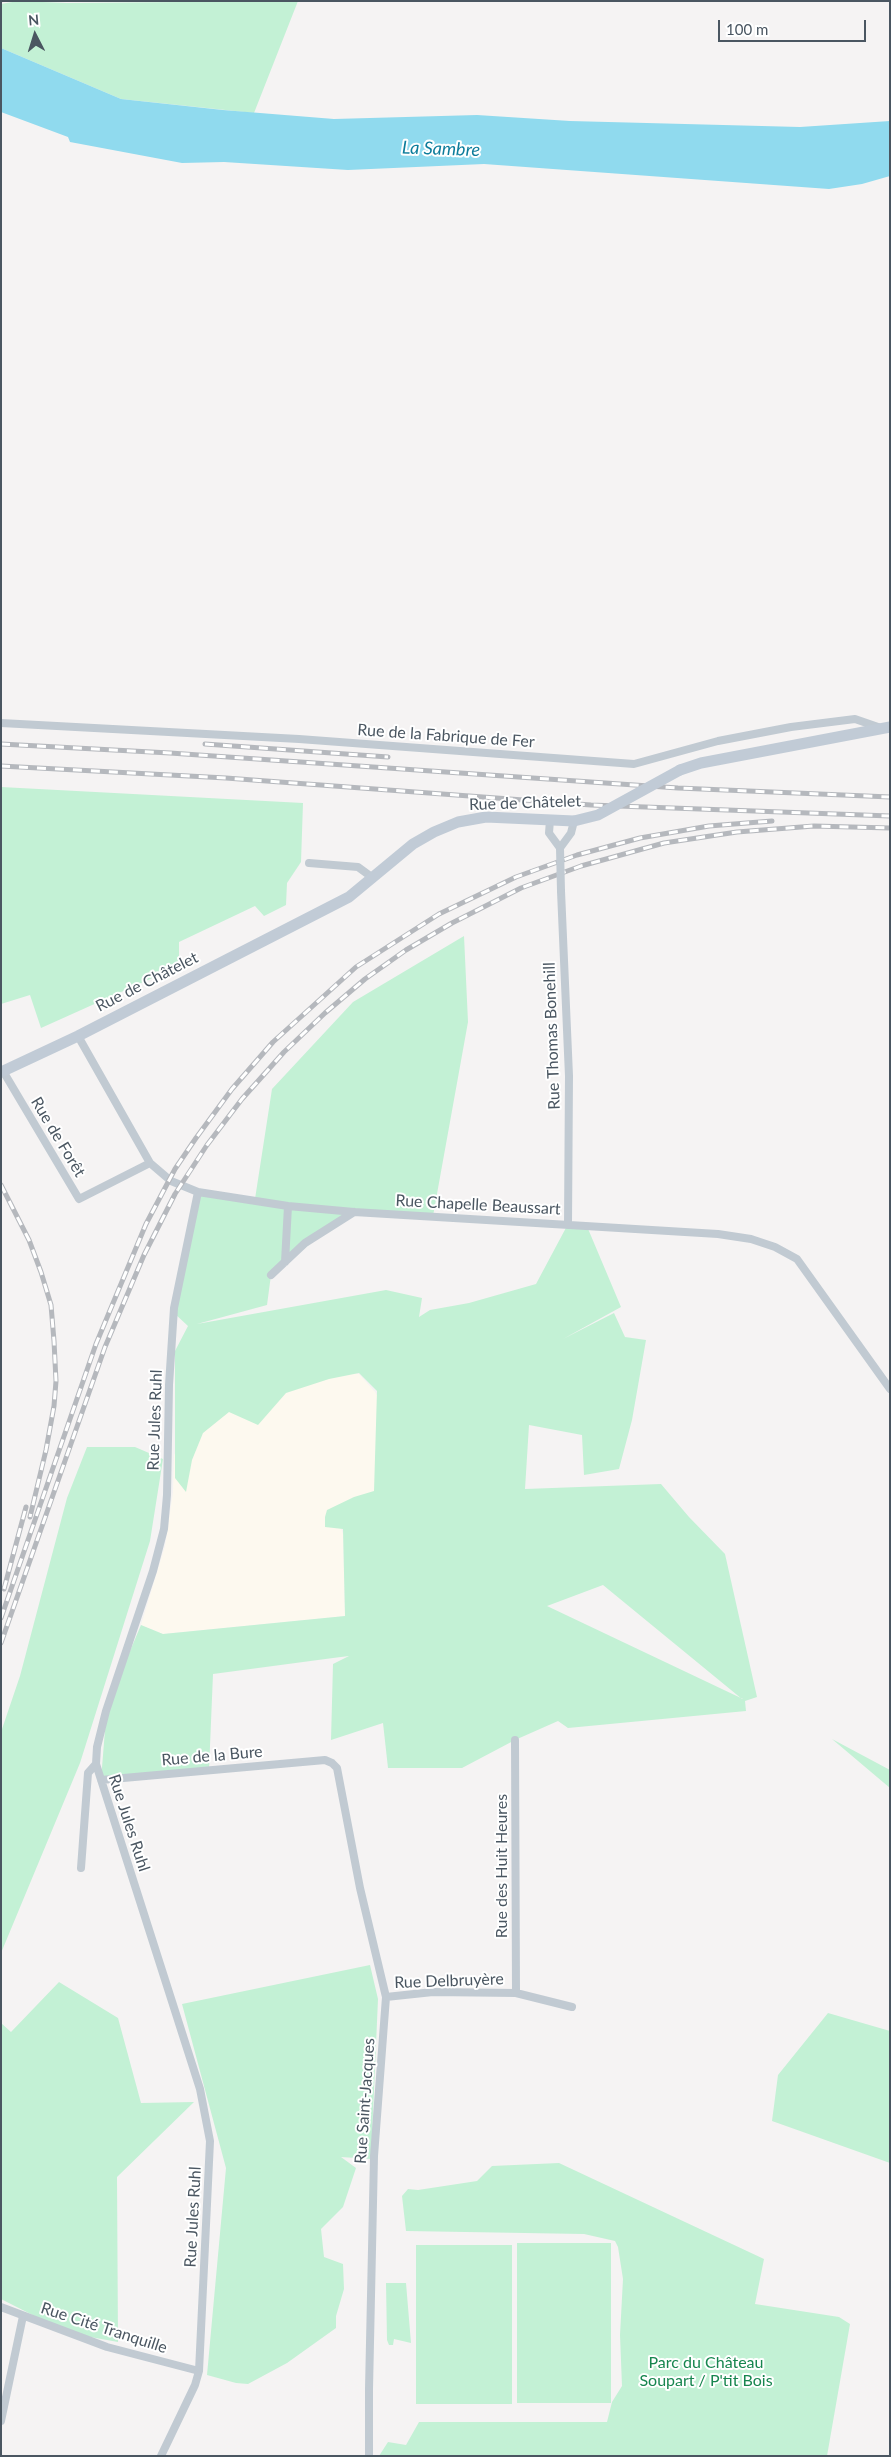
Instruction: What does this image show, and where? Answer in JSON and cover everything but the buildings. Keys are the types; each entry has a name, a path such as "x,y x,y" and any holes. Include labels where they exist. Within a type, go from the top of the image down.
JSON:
{"main road":[{"name":"Rue de Châtelet","path":"2,1072 78,1036 349,897 414,844 434,832 458,822 486,817 574,821 598,816 680,770 701,763 886,728"}],"street":[{"name":"Rue de la Fabrique de Fer","path":"1,724 309,740 634,764 718,741 791,727 855,719 886,728"},
{"name":"Rue Thomas Bonehill","path":"550,820 549,833 560,848 569,1076 568,1224"},
{"path":"560,848 571,832 574,821"},
{"path":"309,863 358,867 373,878"},
{"name":"Rue Chapelle Beaussart","path":"78,1036 150,1163 171,1181 198,1192 288,1206 354,1212 718,1234 751,1239 775,1247 797,1259 890,1389"},
{"name":"Rue de Forêt","path":"2,1072 79,1199 150,1163"},
{"name":"Rue Jules Ruhl","path":"161,2456 195,2385 199,2371 210,2141 207,2115 96,1764 97,1747 106,1711 153,1571 164,1529 167,1495 169,1385 174,1308 198,1192"},
{"path":"285,1262 288,1206"},
{"path":"271,1275 305,1243 354,1212"},
{"name":"Rue des Huit Heures","path":"515,1740 516,1993"},
{"name":"Rue de la Bure","path":"101,1780 325,1760"},
{"name":"Rue Saint-Jacques","path":"325,1760 332,1762 337,1768 360,1888 386,1998 374,2156 368,2389 369,2456"},
{"path":"82,1868 88,1773 96,1764"},
{"name":"Rue Delbruyère","path":"386,1998 434,1992 516,1993 572,2006"},
{"name":"Rue Cité Tranquille","path":"1,2307 108,2347 199,2371"},
{"path":"1,2421 23,2316"}],"shaded area":[{"path":"343,1372 359,1374 375,1392 382,1404 382,1490 335,1511 343,1534 345,1616 163,1634 141,1625 165,1546 173,1492 174,1455 194,1421"}],"green space":[{"path":"18,1 67,3 298,1 254,113 121,99 1,48 1,4"},
{"path":"1,787 303,803 301,862 287,883 286,905 264,916 255,906 179,942 179,966 41,1028 30,995 1,1004"},
{"path":"464,936 468,1022 433,1216 350,1212 271,1275 267,1305 197,1324 386,1290 422,1298 419,1317 430,1310 469,1303 536,1284 568,1224 586,1224 621,1307 563,1339 614,1313 625,1337 646,1340 632,1420 619,1469 584,1475 582,1435 529,1425 525,1489 661,1484 689,1517 725,1554 757,1697 745,1701 746,1711 568,1728 558,1721 515,1740 462,1768 388,1768 383,1723 331,1740 333,1664 349,1656 333,1658 213,1674 209,1770 101,1780 107,1705 141,1625 163,1634 345,1616 343,1529 325,1527 325,1517 327,1510 354,1497 374,1491 377,1391 359,1373 329,1379 286,1393 258,1425 229,1412 203,1433 192,1460 186,1492 175,1478 175,1351 188,1326 174,1313 198,1192 255,1199 272,1089 353,1002","holes":["603,1585 741,1698 547,1606"]},
{"path":"87,1447 135,1447 163,1459 150,1541 80,1763 1,1953 1,1732 20,1676 67,1498"},
{"path":"832,1739 890,1770 890,1788"},
{"path":"370,1965 378,1999 371,2159 341,2157 356,2168 343,2207 321,2229 324,2257 343,2264 344,2289 336,2316 336,2328 287,2363 248,2384 236,2383 207,2375 226,2168 182,2004"},
{"path":"59,1982 118,2018 141,2103 194,2102 117,2177 118,2342 68,2333 1,2299 1,2023 11,2032"},
{"path":"828,2013 890,2031 890,2163 772,2121 778,2075"},
{"name":"Parc du Château Soupart / P'tit Bois","path":"559,2163 764,2259 755,2304 839,2317 850,2324 827,2456 379,2456 388,2442 406,2445 419,2422 607,2422 612,2402 622,2386 620,2335 623,2279 618,2247 615,2241 584,2234 406,2231 402,2196 408,2189 418,2190 477,2181 492,2166"},
{"path":"517,2243 611,2243 611,2403 517,2403"},
{"path":"416,2245 512,2245 512,2404 416,2404"},
{"path":"386,2283 406,2283 411,2343 394,2339 393,2345 389,2345 387,2340"}],"water":[{"name":"La Sambre","path":"1,48 121,99 223,110 334,119 477,115 570,121 800,127 890,121 890,176 862,184 829,189 484,164 348,170 224,162 182,163 70,142 68,137 1,112"}],"tram line":[{"path":"1,2 5,1"}],"railway":[{"path":"1,744 170,753 678,788 890,797"},
{"path":"205,744 388,757"},
{"path":"1,766 226,778 591,805 890,816"},
{"path":"1,1618 96,1344 146,1224 175,1169 196,1138 232,1089 273,1042 356,967 439,914 516,877 577,855 640,838 709,826 772,821"},
{"path":"1,1643 105,1347 144,1255 175,1194 207,1145 242,1099 284,1052 325,1013 365,979 406,950 452,923 521,888 581,866 664,843 737,832 814,826 890,828"},
{"path":"1,1185 29,1240 51,1305 56,1381 54,1406 30,1517"},
{"path":"4,1589 26,1507"}]}
